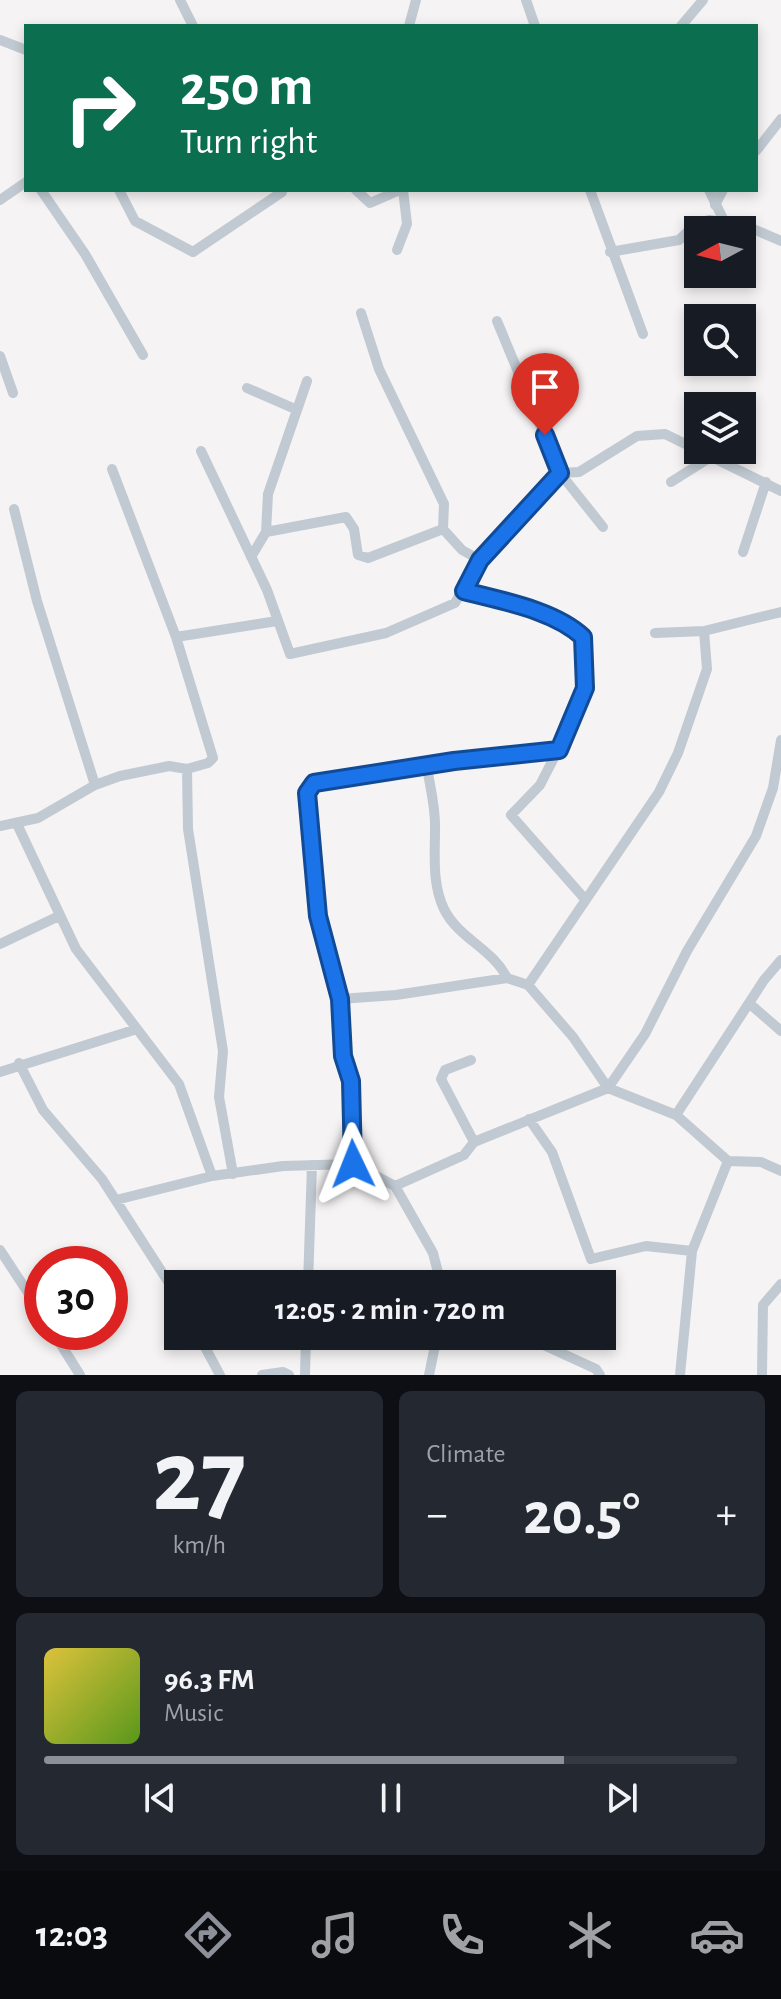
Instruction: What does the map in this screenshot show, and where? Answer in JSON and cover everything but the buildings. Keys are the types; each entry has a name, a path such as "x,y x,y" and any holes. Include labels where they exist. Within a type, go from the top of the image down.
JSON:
{"street":[{"path":"180,0 192,24"},
{"path":"410,24 416,0"},
{"path":"526,0 534,24"},
{"path":"683,24 703,0"},
{"path":"0,40 24,49"},
{"path":"758,148 781,119"},
{"path":"0,200 24,183"},
{"path":"42,192 85,254 143,355"},
{"path":"120,192 135,221 193,252 282,192"},
{"path":"358,192 370,203 396,192"},
{"path":"397,250 407,224 401,192"},
{"path":"591,192 610,252 643,334"},
{"path":"710,192 721,216"},
{"path":"715,205 722,192"},
{"path":"756,230 781,241"},
{"path":"610,252 679,240 684,235"},
{"path":"361,313 379,369 444,504 443,529 462,550 480,560"},
{"path":"497,321 560,473 603,527"},
{"path":"0,356 13,393"},
{"path":"251,557 266,532 268,494 307,381"},
{"path":"247,388 295,409"},
{"path":"201,451 219,482 290,654 386,633 455,603 480,560 560,473 579,472 637,436 665,434 684,444"},
{"path":"671,482 700,464"},
{"path":"723,464 781,491"},
{"path":"0,826 49,814 95,785 169,766 187,769 208,763 213,758 176,637 112,469"},
{"path":"743,552 766,482"},
{"path":"14,509 37,601 95,785"},
{"path":"266,532 346,517 354,529 358,555 368,558 443,529"},
{"path":"464,591 515,605 573,628 583,637 585,688 559,750 540,785 512,811 511,820 584,898"},
{"path":"655,633 704,631 781,612"},
{"path":"176,637 277,621"},
{"path":"528,985 584,898 659,792 678,753 707,669 704,631"},
{"path":"395,1186 464,1155 474,1142 608,1088 645,1034 687,951 756,836 773,788 781,740"},
{"path":"353,1164 353,1092 341,1042 340,999 317,908 308,786 377,772 559,750"},
{"path":"427,767 435,819 434,865 443,908 454,923 496,959 507,978"},
{"path":"187,769 188,829 223,1051 219,1097 233,1174"},
{"path":"17,824 82,958 179,1084 212,1176"},
{"path":"0,944 59,916"},
{"path":"676,1115 764,980 781,960"},
{"path":"340,999 396,995 507,978 528,985 573,1037 608,1088 676,1115 728,1161 761,1162 781,1171"},
{"path":"750,1004 781,1031"},
{"path":"0,1072 19,1063 137,1029"},
{"path":"471,1060 445,1070 441,1079 474,1142"},
{"path":"19,1063 43,1110 116,1200 164,1275"},
{"path":"529,1119 552,1152 591,1259 646,1246 692,1251"},
{"path":"680,1375 692,1251 728,1161"},
{"path":"116,1200 212,1176 312,1165 353,1164 395,1186 433,1253 437,1270"},
{"path":"308,1270 312,1165"},
{"path":"0,1250 24,1287"},
{"path":"762,1375 763,1305 781,1284"},
{"path":"64,1350 80,1375"},
{"path":"207,1350 220,1375"},
{"path":"305,1375 306,1350"},
{"path":"429,1375 434,1350"},
{"path":"555,1350 596,1369 600,1375"},
{"path":"262,1375 283,1372 289,1375"}],"route":[{"path":"353,1164 353,1092 341,1042 340,999 318,916 310,852 308,786 377,772 559,750 579,709 585,688 586,648 583,637 573,628 515,605 464,591 480,560 537,493 560,473 545,435"}]}
